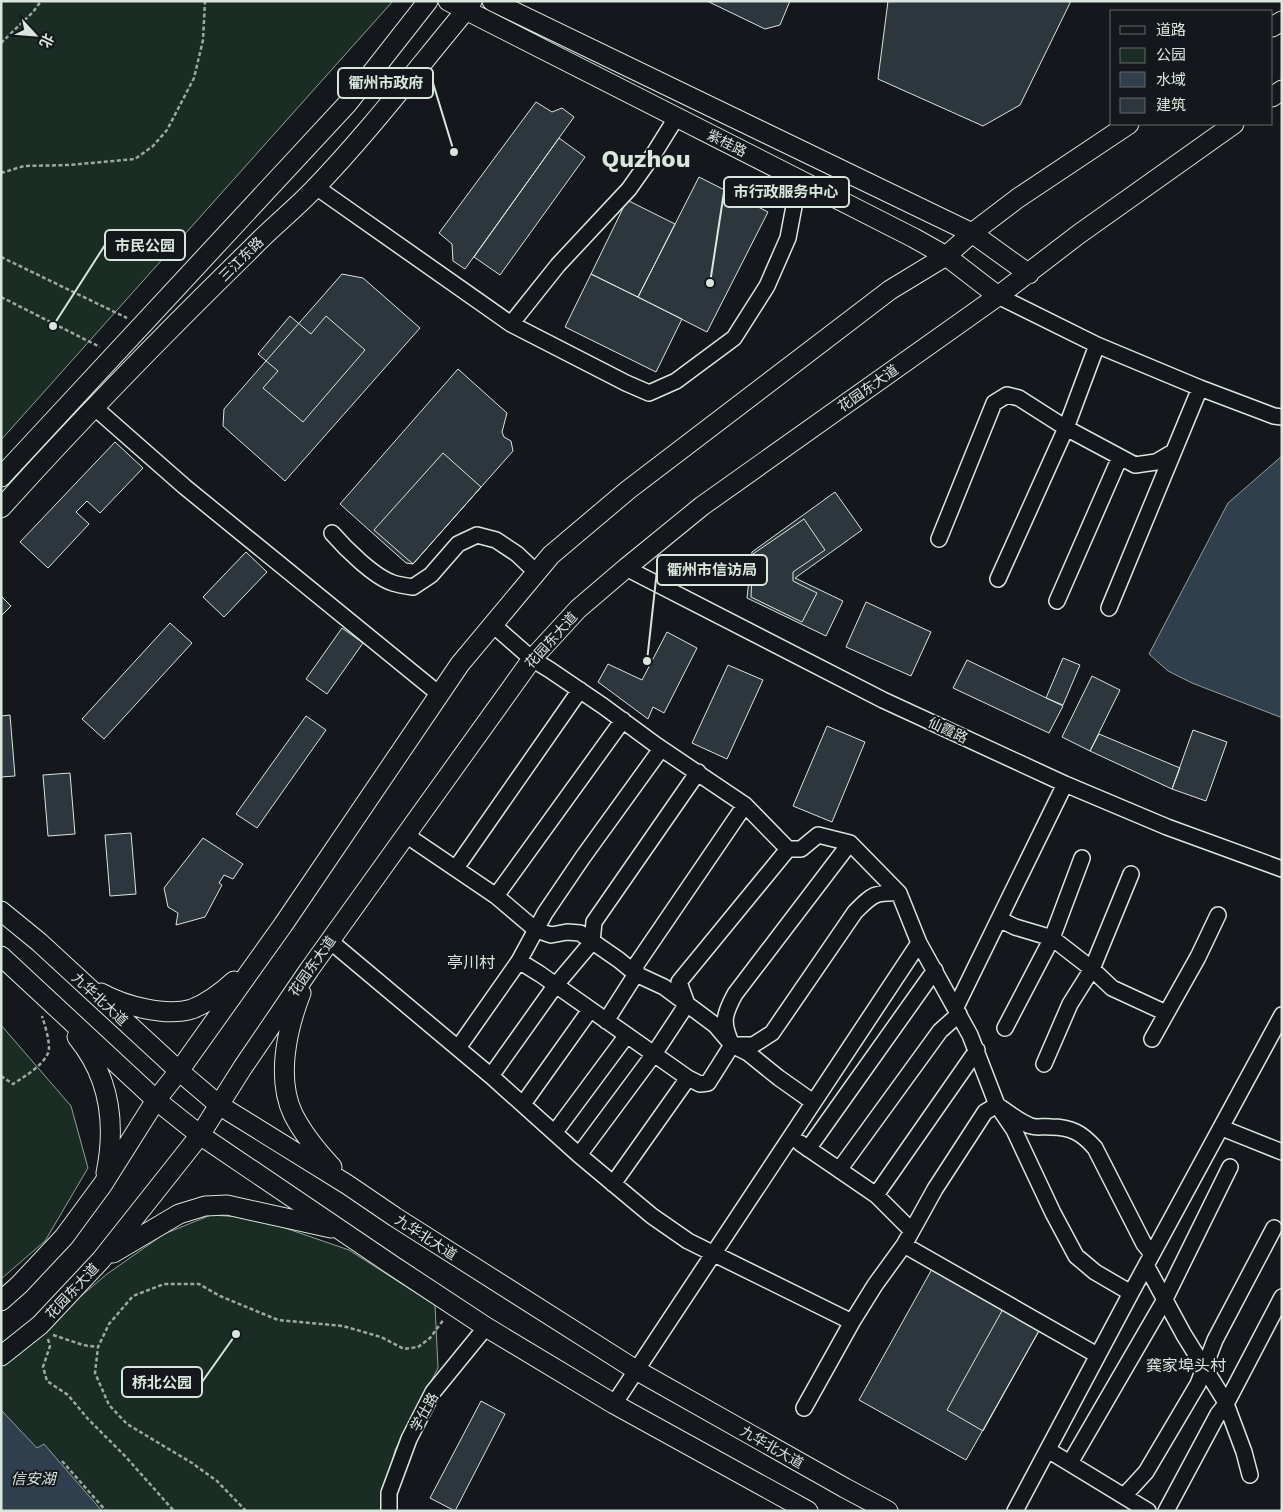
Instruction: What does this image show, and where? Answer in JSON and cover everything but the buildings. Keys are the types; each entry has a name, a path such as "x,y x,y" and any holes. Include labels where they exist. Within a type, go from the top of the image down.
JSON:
{"main road":[{"name":"三江东路","path":"1,477 348,103 428,1"},
{"name":"紫桂路","path":"448,1 469,6 676,118 946,256 998,296"},
{"name":"紫桂路","path":"492,1 972,233 1028,274"},
{"name":"三江东路","path":"1,508 94,407 252,248 316,188 469,6"},
{"path":"1,1301 19,1285 64,1237 103,1184 156,1100 179,1071 282,925 460,664 551,555 628,490 890,290 946,256 972,233 1018,198 1128,125"},
{"name":"花园东大道","path":"1,1356 40,1325 101,1260 200,1134 309,970 532,660 578,609 702,506 998,296 1079,234 1233,125"},
{"path":"1,898 39,942"},
{"name":"九华北大道","path":"1,911 39,942 218,1105 348,1185 395,1217 636,1370 888,1511"},
{"path":"84,983 109,997 131,1005 173,1012 192,1009 217,996 256,961"},
{"path":"6,962 156,1100 200,1134 486,1327 614,1404 808,1511"},
{"path":"309,970 296,1004 287,1044 286,1088 292,1112 302,1129 319,1153 348,1185"},
{"path":"36,988 89,1051 107,1098 112,1124 110,1152 103,1184"},
{"path":"101,1260 179,1214 204,1206 227,1205 342,1231"}],"street":[{"path":"511,324 558,265 629,189 676,118"},
{"path":"316,188 511,324 649,393 676,381 734,338 767,286 788,238 799,180"},
{"path":"998,296 1097,345 1200,388 1279,413"},
{"path":"998,579 1066,428 1097,345"},
{"path":"1109,608 1200,388"},
{"path":"939,540 994,402 1007,395 1019,398 1066,428 1135,465 1156,462 1173,452"},
{"path":"94,407 186,487 439,694"},
{"path":"1057,601 1120,456"},
{"path":"332,533 365,566 391,583 413,587 431,575 458,544 477,535 496,540 517,554 536,572"},
{"name":"仙霞路","path":"626,568 883,700 1065,784 1167,827 1282,869"},
{"path":"492,624 532,660 580,690 745,805 788,849 801,849 818,835 850,843 899,893 919,943 977,1050 997,1105 1014,1130 1076,1256 1086,1266 1131,1293"},
{"path":"456,868 580,690"},
{"path":"496,896 623,720"},
{"path":"458,1048 519,961 545,913 661,748"},
{"path":"491,1076 555,986 592,942 594,922 698,772"},
{"path":"839,1170 957,1010 1065,784"},
{"path":"606,1021 636,974 636,965 745,805"},
{"path":"406,835 496,896 536,930 551,935 567,932 580,933 636,974 664,987 715,1025 732,1045 748,1053 813,1102"},
{"path":"732,1045 724,1025 728,1007 735,994 850,843"},
{"path":"687,1004 679,982 788,849"},
{"path":"1005,1028 1052,938 1082,858"},
{"path":"1044,1064 1070,1004 1092,969 1131,874"},
{"path":"732,1045 753,1045 764,1040 772,1033 855,912 871,896 882,892 899,893"},
{"path":"1152,1039 1198,957 1218,915"},
{"path":"999,919 1015,927 1052,938 1092,969 1112,988 1166,1013"},
{"path":"330,941 491,1076 579,1155 652,1216 688,1241 714,1252 852,1322"},
{"path":"614,1404 919,943"},
{"path":"519,961 688,1078 700,1084 708,1083 732,1045"},
{"path":"808,1149 935,970"},
{"path":"579,1155 654,1054 687,1004"},
{"path":"523,1104 590,1010"},
{"path":"1016,1511 1131,1293 1282,1015"},
{"path":"555,1132 627,1035"},
{"path":"876,1195 977,1050"},
{"path":"613,1184 688,1078"},
{"path":"804,1408 852,1322 904,1245 911,1230 985,1112 997,1105"},
{"path":"997,1105 1021,1122 1032,1127 1053,1126 1080,1133 1095,1148 1144,1244 1164,1300 1226,1404 1244,1452 1250,1475"},
{"path":"1222,1128 1282,1152"},
{"path":"790,1137 876,1195 911,1230"},
{"path":"1070,1463 1164,1300 1230,1167"},
{"path":"1124,1496 1146,1472 1198,1384 1215,1340 1274,1228"},
{"path":"904,1245 1098,1355"},
{"path":"1166,1511 1218,1414 1226,1404 1282,1297"},
{"name":"学仕路","path":"389,1511 390,1493 409,1439 433,1392 486,1327"},
{"path":"1048,1450 1148,1511"}],"path":[{"path":"1,43 33,12 41,1"},
{"path":"1,174 24,166 68,165 135,159 153,146 168,130 194,78 203,40 205,1"},
{"path":"1,257 142,325"},
{"path":"1,297 115,354"},
{"path":"1,1076 13,1084 29,1074 46,1058 50,1049 42,1014"},
{"path":"246,1511 217,1481 192,1463 127,1424 109,1404 96,1373 98,1347 109,1324 133,1296 164,1284 199,1284 220,1296 278,1320 344,1326 381,1338 404,1349 418,1347 430,1338 454,1306"},
{"path":"98,1347 83,1345 47,1333 50,1346 43,1367 48,1381 68,1395 174,1511"},
{"path":"62,1461 106,1511"}],"green space":[{"path":"1,1 393,1 1,440"},
{"path":"1,1025 71,1106 88,1168 45,1241 1,1279"},
{"path":"211,1215 256,1218 349,1250 435,1305 438,1368 395,1450 380,1511 83,1511 1,1420 1,1364 107,1274 164,1234"}],"water":[{"path":"1282,456 1282,717 1280,717 1192,683 1168,671 1149,654 1228,503"},
{"name":"信安湖","path":"1,1410 37,1448 44,1444 102,1511 1,1511"}],"place":[{"name":"衢州市政府","path":"454,152"},
{"name":"市行政服务中心","path":"710,283"},
{"name":"市民公园","path":"53,326"},
{"name":"衢州市信访局","path":"647,661"},
{"name":"桥北公园","path":"236,1334"}],"district":[{"name":"Quzhou","path":"646,159"},
{"name":"亭川村","path":"471,962"},
{"name":"龚家埠头村","path":"1186,1365"}]}
